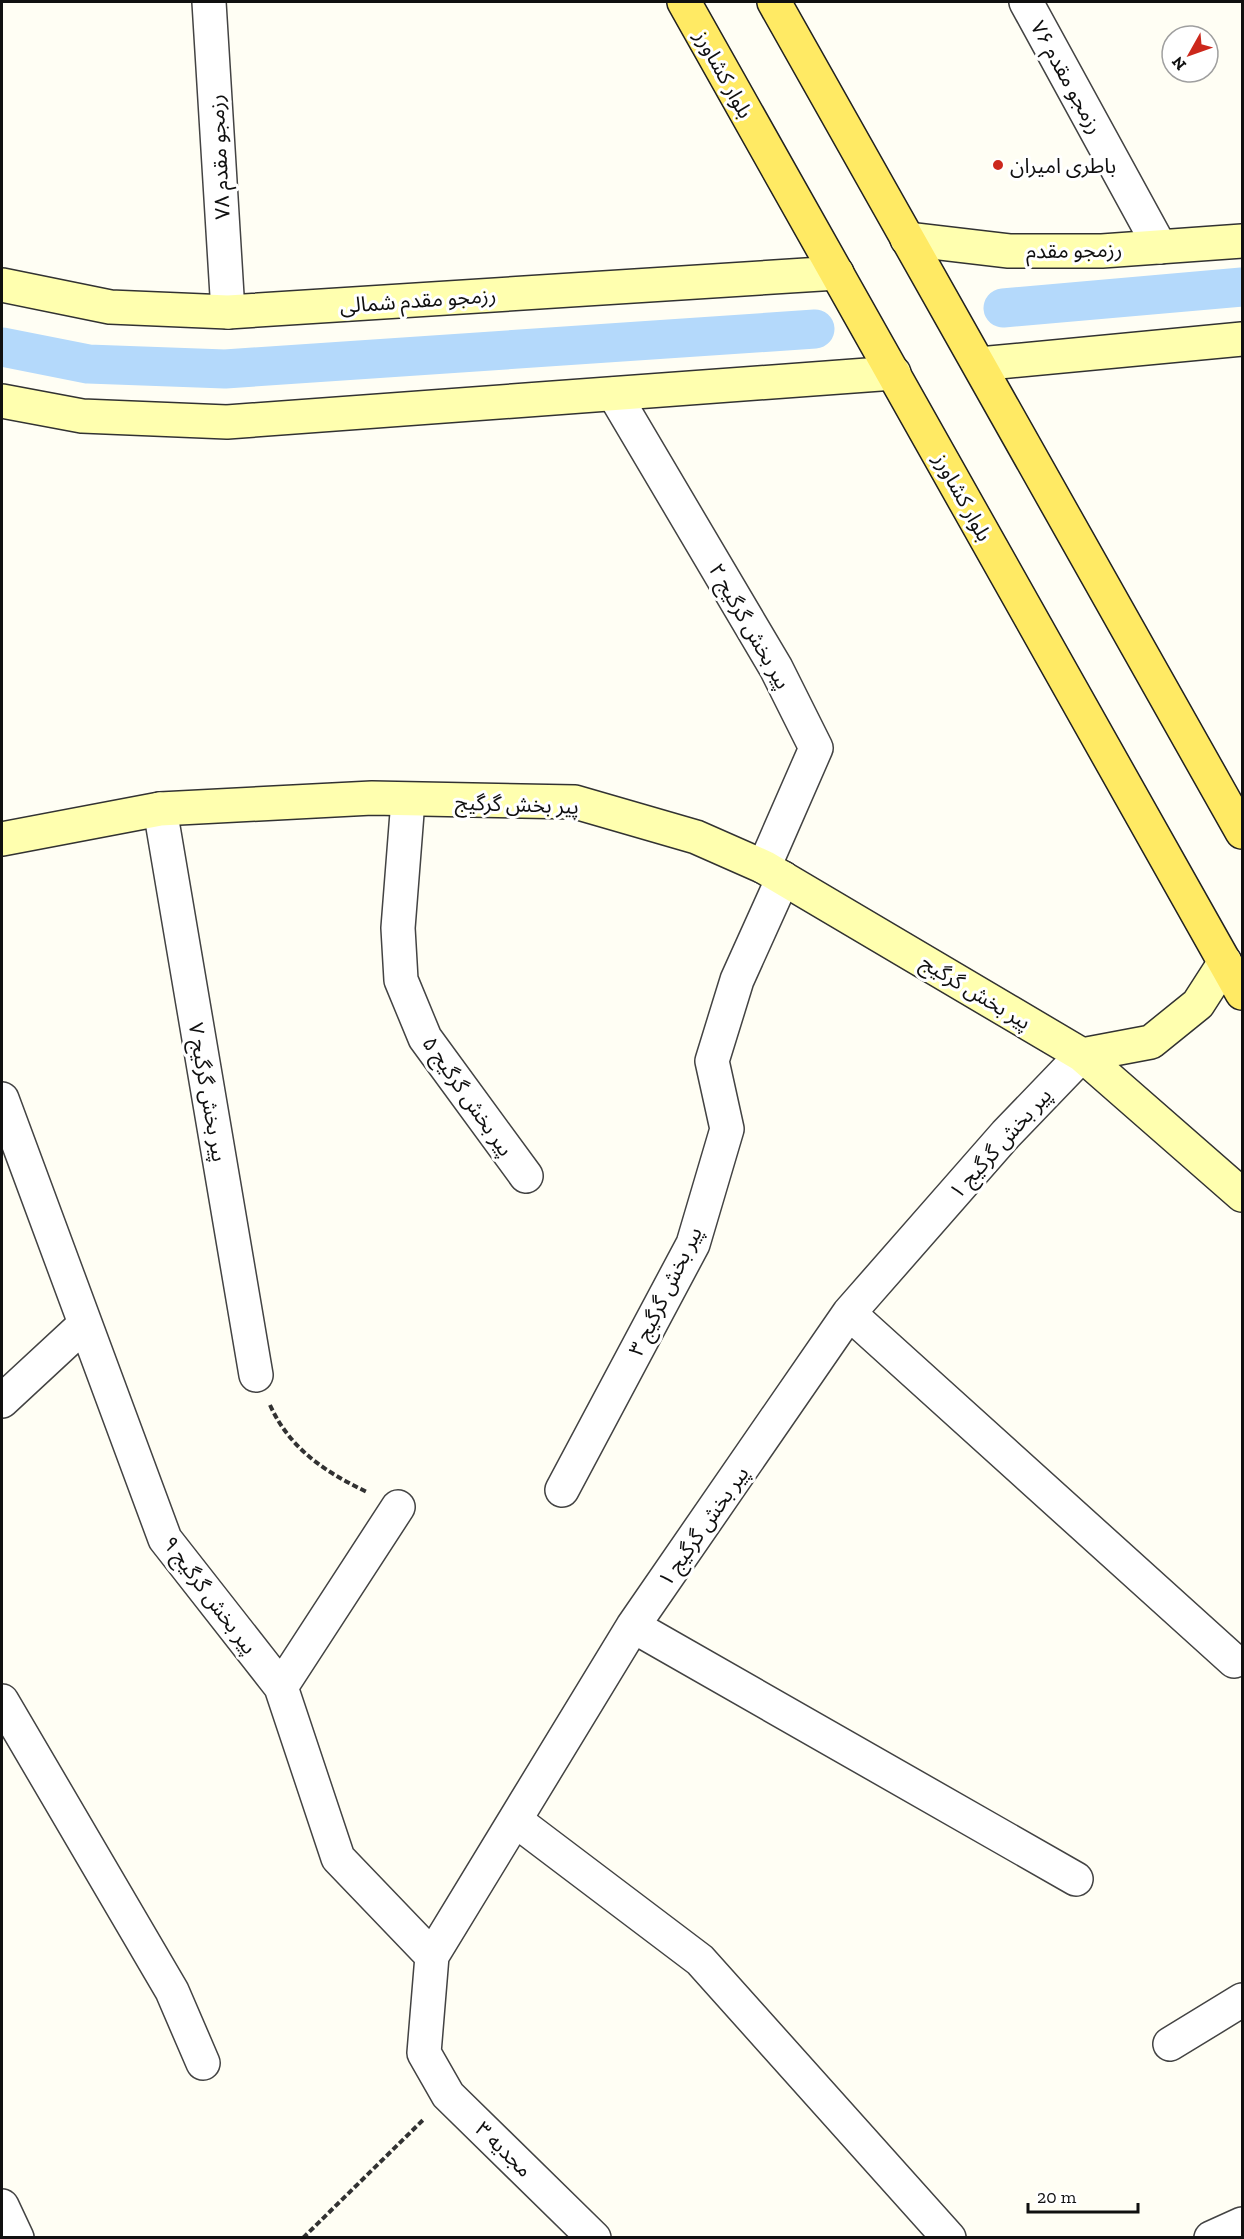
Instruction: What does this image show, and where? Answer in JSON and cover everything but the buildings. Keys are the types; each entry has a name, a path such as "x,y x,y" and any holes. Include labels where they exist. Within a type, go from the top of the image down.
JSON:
{"main road":[{"name":"بلوار کشاورز","path":"684,2 1242,993"},
{"path":"774,2 1242,832"}],"street":[{"name":"رزمجو مقدم ۷۸","path":"209,2 228,312"},
{"name":"رزمجو مقدم ۷۶","path":"1026,2 1160,247"},
{"name":"رزمجو مقدم","path":"907,238 1009,251 1102,251 1242,241"},
{"name":"رزمجو مقدم شمالی","path":"2,285 110,308 228,312 837,273"},
{"path":"979,364 1242,339"},
{"path":"2,401 82,416 227,422 894,373"},
{"name":"پیر بخش گرگیج ۲","path":"614,394 777,668 816,748 773,872"},
{"name":"پیر بخش گرگیج","path":"2,839 160,809 372,798 575,802 696,837 773,872 1082,1055 1242,1195"},
{"name":"پیر بخش گرگیج ۵","path":"408,800 398,928 401,980 425,1038 526,1176"},
{"name":"پیر بخش گرگیج ۷","path":"160,809 256,1375"},
{"name":"پیر بخش گرگیج ۳","path":"562,1490 693,1244 727,1129 712,1061 773,872"},
{"path":"1082,1055 1152,1042 1198,1004 1225,962"},
{"name":"پیر بخش گرگیج ۱","path":"424,2053 432,1956 633,1626 849,1312 1006,1134 1082,1055"},
{"name":"پیر بخش گرگیج ۹","path":"2,1099 165,1539 281,1687 338,1858 432,1956"},
{"path":"849,1312 1234,1661"},
{"path":"2,1401 85,1324"},
{"path":"281,1687 398,1507"},
{"path":"633,1626 1076,1879"},
{"path":"2,1701 172,1991 203,2063"},
{"path":"515,1821 700,1960 949,2238"},
{"path":"1170,2043 1242,2000"},
{"name":"مجدیه ۳","path":"424,2053 448,2095 594,2238"},
{"path":"2,2206 17,2238"},
{"path":"1211,2238 1242,2224"}],"path":[{"path":"256,1375 275,1417 297,1446 330,1474 398,1507"},
{"path":"303,2238 448,2095"}],"waterway":[{"path":"1003,308 1242,287"},
{"path":"2,347 88,364 225,369 815,329"}],"place":[{"name":"باطری امیران","path":"998,165"}]}
